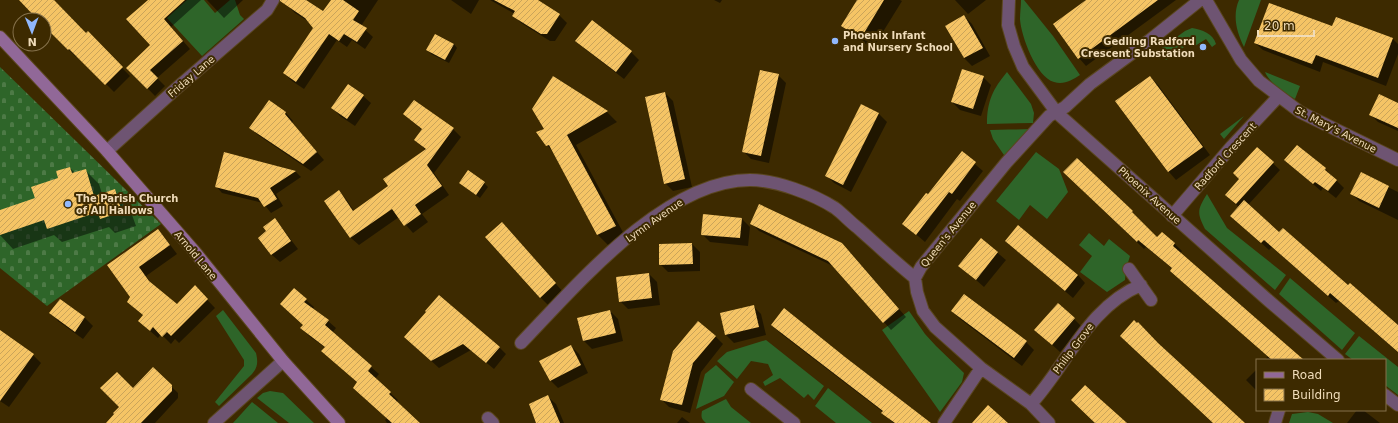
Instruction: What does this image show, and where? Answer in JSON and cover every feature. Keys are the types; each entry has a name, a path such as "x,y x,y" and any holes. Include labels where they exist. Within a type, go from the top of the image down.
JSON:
{"street":[{"name":"Friday Lane","path":"107,151 267,10 273,0"},
{"name":"Phoenix Avenue","path":"1009,0 1008,24 1017,53 1023,67 1057,113 1268,301 1337,359"},
{"name":"Queen's Avenue","path":"1049,423 1031,404 981,368 935,328 923,311 917,292 915,278 921,267 1006,163 1049,116 1057,113 1065,107 1090,84 1150,40 1200,0"},
{"name":"St. Mary's Avenue","path":"1206,0 1241,60 1259,81 1278,97 1300,112 1398,160"},
{"name":"Arnold Lane","path":"0,37 107,151 195,252 283,361 339,423"},
{"name":"Radford Crescent","path":"1172,216 1232,146 1278,97"},
{"name":"Lymn Avenue","path":"521,343 586,275 632,234 673,205 698,191 722,183 750,180 765,182 797,190 812,197 835,209 915,278"},
{"path":"1129,269 1151,300"},
{"name":"Philip Grove","path":"1031,404 1090,324 1113,302 1129,290 1141,285"},
{"path":"214,423 283,361"},
{"path":"944,423 981,368"},
{"path":"751,389 794,423"},
{"path":"1386,397 1398,405"},
{"path":"1275,423 1278,411"}],"green space":[{"path":"187,0 204,0 215,13 230,0 235,0 240,15 244,19 202,56 167,18"},
{"path":"1021,0 1024,0 1053,36 1080,75 1068,82 1058,83 1047,79 1041,72 1026,45 1023,35 1020,19"},
{"path":"1239,0 1261,0 1244,47 1236,24 1236,12"},
{"path":"1192,28 1210,35 1215,40 1216,44 1212,47 1206,39 1195,46 1191,42 1166,60 1159,50 1185,31"},
{"path":"0,67 161,224 47,306 0,268"},
{"path":"1007,72 1031,104 1034,113 1033,123 987,124 988,109 992,96 998,84"},
{"path":"1265,72 1300,86 1295,99 1274,84"},
{"path":"1244,116 1224,139 1220,134"},
{"path":"1032,129 1006,158 993,139 990,130"},
{"path":"1036,152 1059,169 1068,192 1047,219 1030,205 1019,220 996,201"},
{"path":"1207,194 1227,228 1286,275 1275,290 1205,229 1199,212 1201,204"},
{"path":"1089,233 1104,246 1109,239 1130,256 1126,269 1125,280 1107,292 1080,272 1092,256 1079,245"},
{"path":"1290,278 1355,333 1342,350 1279,294"},
{"path":"223,310 256,353 257,362 252,374 219,406 215,402 244,366 244,360 216,316"},
{"path":"909,311 925,334 964,373 962,382 940,412 882,330"},
{"path":"1359,336 1398,367 1398,395 1386,386 1386,359 1352,359 1345,354"},
{"path":"766,340 824,386 814,400 808,394 804,398 780,378 765,386 763,382 773,375 768,364 751,361 737,379 717,361 727,352"},
{"path":"716,365 734,382 724,396 696,409 705,374"},
{"path":"828,388 872,423 836,423 815,406"},
{"path":"270,391 283,393 314,423 289,423 257,398 263,393"},
{"path":"726,399 731,407 751,423 704,422 702,418 702,411"},
{"path":"252,402 278,423 233,423"},
{"path":"1308,412 1318,414 1333,423 1289,423 1292,414"}],"building":[{"path":"19,0 54,0 86,33 88,31 123,67 105,85 52,34 52,12 30,12"},
{"path":"148,0 185,0 164,19 183,41 150,70 158,78 147,89 126,68 150,45 126,19"},
{"path":"280,0 306,0 323,11 331,0 343,0 359,11 353,20 367,28 357,42 344,34 339,41 329,34 296,82 283,73 313,28 305,18"},
{"path":"494,0 538,0 560,14 547,34 541,34 512,16 515,11"},
{"path":"857,0 884,0 861,38 841,26"},
{"path":"1086,0 1158,0 1078,59 1053,24"},
{"path":"1269,3 1332,26 1336,17 1393,38 1378,78 1316,55 1312,64 1254,43"},
{"path":"964,15 983,48 964,58 945,26"},
{"path":"592,20 632,51 616,72 575,41"},
{"path":"435,34 454,44 445,60 426,50"},
{"path":"962,69 984,76 973,109 951,102"},
{"path":"760,70 779,74 761,156 742,152"},
{"path":"553,76 608,111 567,135 616,226 597,235 549,145 546,146 536,132 544,129 532,109"},
{"path":"1150,76 1203,147 1168,172 1115,101"},
{"path":"348,84 364,95 347,119 331,108"},
{"path":"665,92 685,179 664,184 645,97"},
{"path":"1379,94 1398,103 1398,128 1369,115"},
{"path":"269,100 286,112 285,114 317,152 303,164 249,128"},
{"path":"414,100 454,128 427,165 442,186 415,205 421,214 404,226 392,209 350,238 324,201 339,190 353,211 388,186 383,179 426,149 414,140 422,129 403,114"},
{"path":"861,104 879,113 843,185 825,176"},
{"path":"1297,145 1326,168 1325,170 1337,180 1328,191 1315,182 1313,184 1284,160"},
{"path":"1257,147 1274,162 1236,204 1225,195 1239,179 1233,173"},
{"path":"962,151 976,162 952,194 949,192 916,235 902,224"},
{"path":"224,152 296,171 270,188 277,199 264,207 258,198 215,187"},
{"path":"1077,158 1133,211 1132,212 1157,237 1162,232 1175,243 1173,246 1303,359 1271,359 1170,271 1172,268 1138,240 1137,242 1063,172"},
{"name":"The Parish Church of All Hallows","path":"70,167 72,173 86,169 94,196 115,189 122,212 100,219 98,212 47,229 44,220 0,235 0,210 35,198 31,187 58,178 56,171"},
{"path":"468,170 485,182 476,195 459,183"},
{"path":"1361,172 1389,186 1379,208 1350,194"},
{"path":"1244,200 1279,232 1283,228 1348,285 1350,283 1398,325 1398,352 1330,293 1328,296 1264,240 1261,243 1230,216"},
{"path":"759,204 842,243 899,309 883,323 828,261 750,224"},
{"path":"703,214 742,218 740,238 701,235"},
{"path":"275,218 291,241 271,255 258,238 266,231 263,227"},
{"path":"502,222 556,283 540,298 485,237"},
{"path":"1018,225 1078,275 1065,291 1005,241"},
{"path":"158,229 170,245 139,267 149,281 177,304 195,285 208,299 171,336 167,332 162,337 153,327 150,331 138,321 143,315 127,302 130,297 107,265"},
{"path":"981,238 998,252 976,280 958,266"},
{"path":"692,243 693,264 659,265 659,244"},
{"path":"649,273 652,298 619,302 616,277"},
{"path":"294,288 307,299 304,302 329,320 325,325 372,366 368,371 391,392 389,394 420,423 392,423 353,388 357,382 321,351 325,347 300,328 303,325 280,304"},
{"path":"964,294 1027,341 1014,358 951,311"},
{"path":"439,295 500,347 486,363 463,344 431,361 404,337"},
{"path":"60,299 85,317 75,332 49,313"},
{"path":"1058,303 1075,318 1052,345 1034,330"},
{"path":"754,305 759,327 725,335 720,313"},
{"path":"784,308 931,423 895,423 881,413 883,411 771,325"},
{"path":"610,310 616,333 583,341 577,318"},
{"path":"1134,320 1137,323 1138,322 1158,343 1245,423 1213,423 1120,336"},
{"path":"698,321 716,336 693,363 682,405 660,400 673,351"},
{"path":"0,330 34,354 0,401"},
{"path":"571,345 581,365 550,381 539,361"},
{"path":"153,367 172,385 172,391 141,423 106,423 119,407 100,388 117,372 133,388"},
{"path":"1085,385 1127,423 1095,423 1071,400"},
{"path":"548,395 560,423 536,423 529,404"},
{"path":"988,405 1008,423 972,423"}],"place":[{"name":"Phoenix Infant and Nursery School","path":"835,41"},
{"name":"Gedling Radford Crescent Substation","path":"1203,47"},
{"name":"The Parish Church of All Hallows","path":"68,204"}]}
